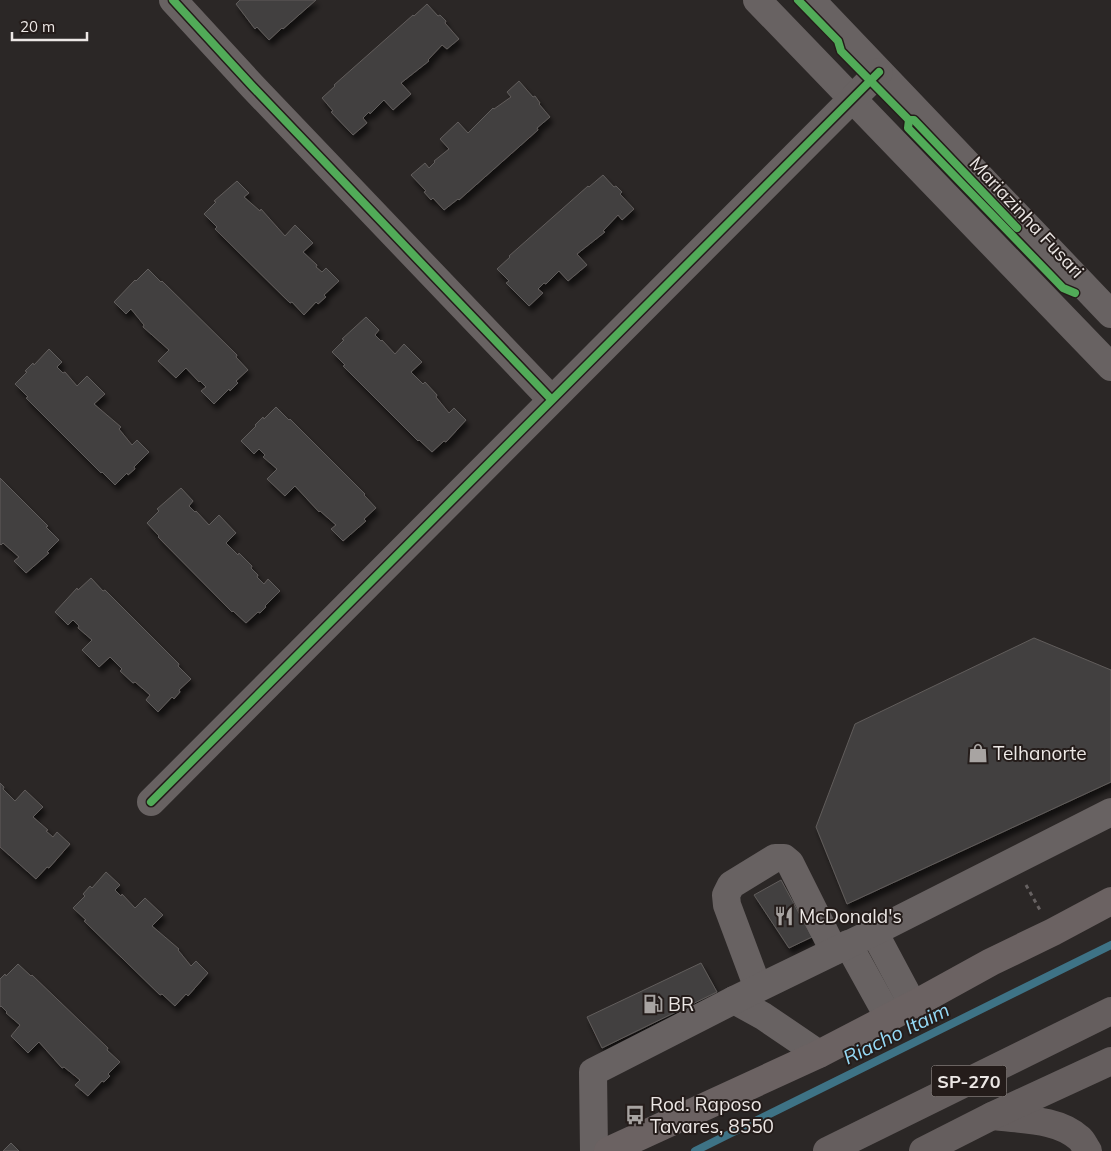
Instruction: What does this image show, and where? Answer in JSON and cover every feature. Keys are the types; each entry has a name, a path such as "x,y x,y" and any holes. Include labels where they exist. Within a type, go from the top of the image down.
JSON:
{"highway":[{"name":"SP-270","path":"827,1151 1111,1011"},
{"name":"SP-270","path":"923,1151 992,1116 1111,1061"},
{"path":"992,1116 1048,1123 1065,1128 1081,1139 1088,1151"}],"main road":[{"path":"608,1151 819,1054 991,962 1111,901"}],"street":[{"path":"173,0 260,95 552,399"},
{"path":"757,0 852,99 1105,351"},
{"path":"811,0 1111,314"},
{"path":"151,802 880,72"},
{"path":"594,1151 593,1072 758,988 874,932 1012,860 1111,812"},
{"path":"758,988 727,906 726,895 731,885 775,858 784,858 790,862 841,948 889,1018"},
{"path":"874,932 913,1005"},
{"path":"734,1000 763,1016 819,1054"}],"path":[{"path":"1012,860 1052,932"}],"building":[{"path":"240,0 316,0 269,40 257,27 255,29 236,4"},
{"path":"427,4 438,16 440,15 446,21 445,23 459,39 447,49 442,45 429,61 401,83 411,94 393,110 384,100 370,114 369,112 363,118 367,123 353,135 331,112 333,111 322,98 334,85"},
{"path":"519,81 533,97 535,96 550,117 537,128 538,130 459,200 444,210 433,198 431,200 424,192 426,191 411,175 425,163 429,168 434,161 449,149 440,139 458,122 468,133 493,108 511,97 507,92"},
{"path":"603,175 614,187 616,186 622,192 620,194 634,209 622,220 618,215 603,231 605,232 577,254 587,265 568,281 559,271 538,289 543,293 529,306 506,283 509,281 497,269 509,256"},
{"path":"237,181 249,193 244,197 260,211 261,209 285,236 295,225 313,243 303,252 322,272 326,268 339,281 324,295 326,297 318,304 316,302 304,315 215,229 217,227 204,214 216,202 214,201"},
{"path":"148,269 237,355 236,357 248,370 236,381 238,383 230,391 229,389 214,404 201,391 206,387 186,368 176,378 158,361 169,350 143,327 144,325 131,309 126,314 114,302"},
{"path":"366,317 379,330 375,335 395,354 404,344 422,362 411,372 423,384 425,382 437,395 436,397 449,413 454,408 466,420 446,442 444,441 432,452 418,441 343,366 345,365 332,352 344,340 342,339"},
{"path":"49,349 62,362 57,367 63,373 65,372 77,386 87,376 105,394 94,404 121,427 119,429 132,445 137,440 149,452 134,467 135,469 128,475 127,473 115,485 26,398 28,397 15,384 27,372 25,371 33,363 34,365"},
{"path":"276,407 365,494 376,508 364,519 366,521 343,541 331,529 336,525 319,512 295,486 285,496 267,479 277,469 263,457 265,455 259,449 254,454 241,441 263,417 264,419"},
{"path":"0,478 48,526 46,527 59,540 47,552 49,553 26,573 14,561 19,557 3,543 0,544"},
{"path":"181,488 193,501 189,506 209,525 219,515 236,533 226,543 252,566 251,568 258,575 257,577 264,584 268,579 280,591 260,613 258,612 246,623 232,612 158,537 147,523 159,511 157,509"},
{"path":"91,578 179,664 178,666 191,679 179,690 180,692 174,699 172,697 158,712 146,700 150,695 120,671 122,669 110,657 99,667 82,650 92,640 78,628 79,626 73,620 68,625 55,612 77,588 78,590"},
{"name":"Telhanorte","path":"1034,638 1111,670 1111,782 847,904 816,827 855,724"},
{"path":"0,783 4,787 3,789 15,801 25,790 43,807 33,817 53,837 57,832 70,844 49,868 47,867 36,879 0,847"},
{"path":"106,872 120,885 115,890 121,896 122,894 135,908 145,898 163,915 152,926 179,949 191,966 196,961 208,973 188,996 186,994 175,1006 162,994 160,995 73,908 85,896 83,894 90,886 92,888"},
{"name":"McDonald's","path":"781,880 812,937 789,948 754,895"},
{"name":"BR","path":"701,963 717,992 602,1048 587,1017"},
{"path":"18,964 32,975 108,1048 107,1050 120,1062 108,1074 110,1076 104,1082 102,1081 88,1096 75,1085 80,1080 64,1067 62,1068 39,1042 28,1053 11,1036 20,1025 0,1007 0,979 5,974 6,976"},
{"path":"11,1143 19,1151 3,1151"}],"waterway":[{"name":"Riacho Itaim","path":"695,1151 1111,945"}],"cycle path":[{"path":"173,0 253,87 551,399"},
{"path":"798,0 838,41 841,51 909,120"},
{"path":"151,802 879,72"},
{"name":"Mariazinha Fusari","path":"909,120 908,128 1063,288 1075,293"},
{"name":"Mariazinha Fusari","path":"909,120 914,120 1017,228"}],"place":[{"name":"Telhanorte","path":"978,753"},
{"name":"McDonald's","path":"784,916"},
{"name":"BR","path":"653,1004"},
{"name":"Rod. Raposo Tavares, 8550","path":"635,1115"}]}
